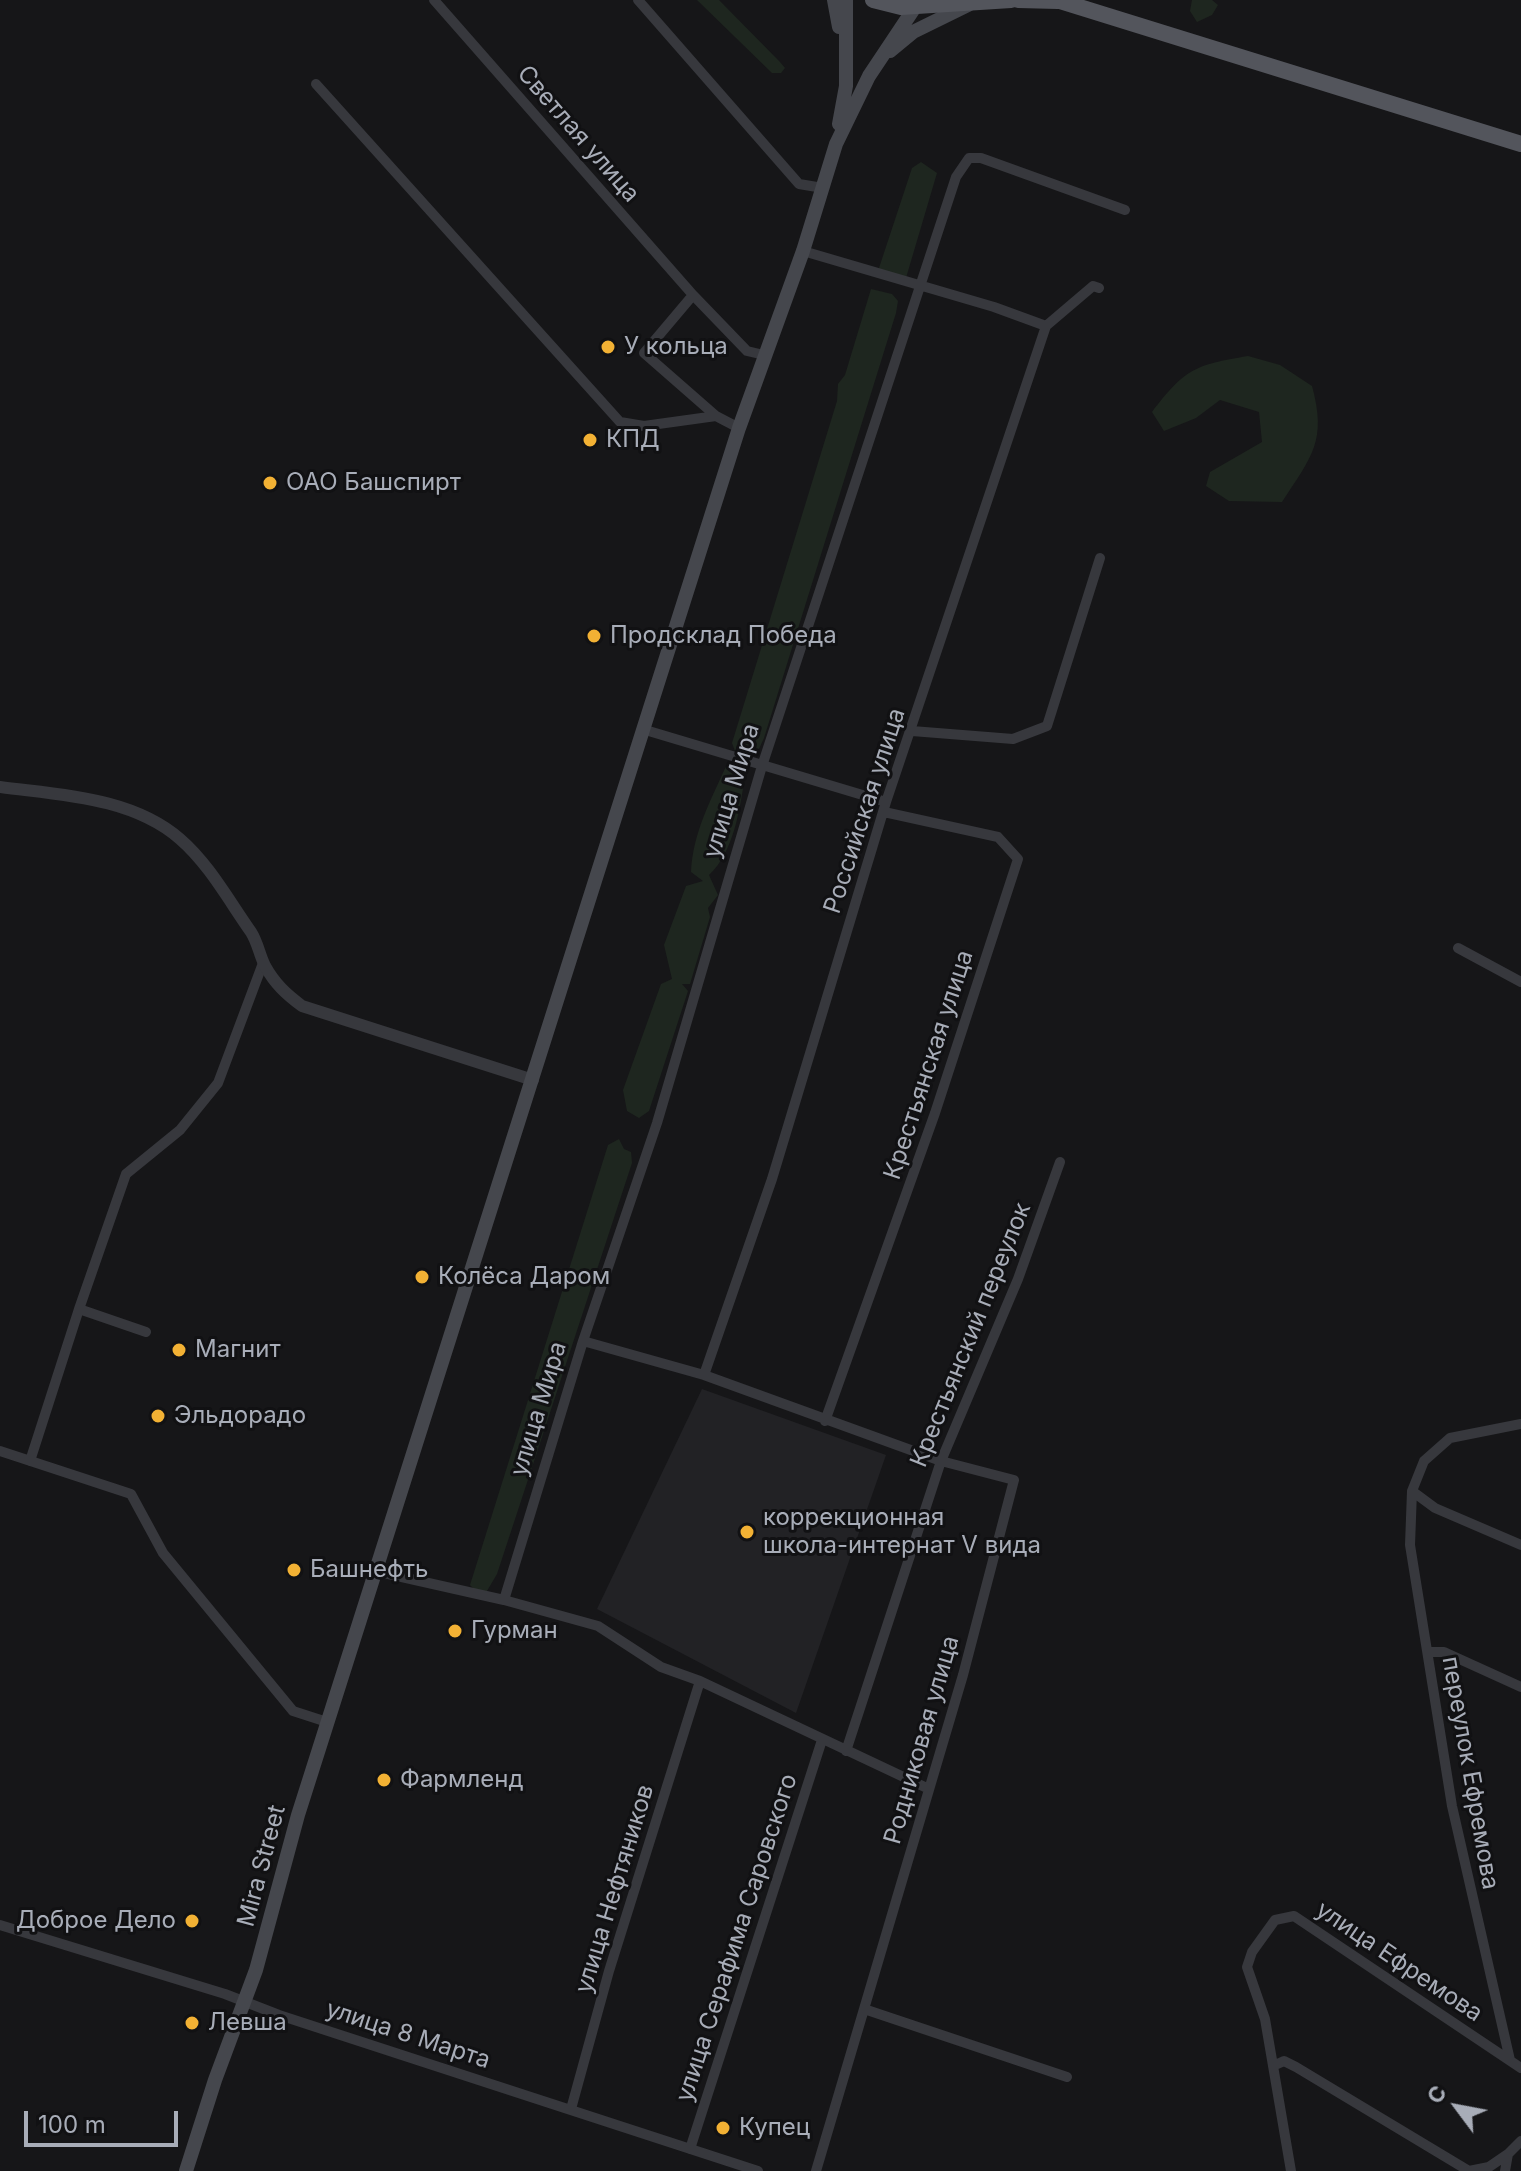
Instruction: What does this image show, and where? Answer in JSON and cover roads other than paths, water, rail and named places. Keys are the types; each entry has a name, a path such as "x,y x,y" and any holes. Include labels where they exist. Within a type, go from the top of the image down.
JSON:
{"main road":[{"path":"834,0 846,72"},
{"path":"375,1571 739,428 823,188 836,144 846,72 846,0"},
{"path":"873,0 901,7 920,2 972,4 1011,0"},
{"path":"1018,0 1058,0 1521,144"},
{"path":"836,144 869,76 920,2"},
{"path":"869,76 913,32 972,4"},
{"name":"Mira Street","path":"186,2171 245,2001 375,1571"}],"street":[{"name":"Светлая улица","path":"434,0 693,295 747,351 764,355"},
{"path":"638,0 776,154 799,184 823,188"},
{"path":"316,84 620,422 644,426 716,416"},
{"name":"улица Мира","path":"504,1600 583,1341 657,1123 762,766 956,177 969,158 989,160 1125,210"},
{"path":"803,251 994,307 1046,326 1093,286 1099,288"},
{"path":"693,295 644,353 716,416 739,428"},
{"name":"Российская улица","path":"704,1375 772,1179 885,807 1046,326"},
{"path":"912,731 1013,739 1047,726 1100,558"},
{"path":"642,729 885,807"},
{"path":"0,787 116,805 152,820 180,839 200,860 259,945 263,963 280,989 302,1006 533,1080"},
{"name":"Крестьянская улица","path":"825,1421 935,1113 1018,859 998,837 885,807"},
{"path":"1458,948 1521,982"},
{"path":"30,1461 126,1174 180,1130 218,1083 263,963"},
{"name":"Крестьянский переулок","path":"846,1751 941,1461 1018,1279 1060,1162"},
{"path":"79,1309 146,1332"},
{"path":"583,1341 704,1375 941,1461"},
{"path":"1521,1424 1450,1438 1424,1461 1412,1491 1435,1508 1521,1545"},
{"path":"0,1451 131,1494 163,1553 293,1711 327,1722"},
{"name":"Родниковая улица","path":"816,2171 929,1789 1014,1480 941,1461"},
{"name":"переулок Ефремова","path":"1412,1491 1410,1545 1452,1806 1510,2060"},
{"path":"375,1571 504,1600 598,1626 661,1667 700,1681 929,1789"},
{"path":"1429,1652 1444,1652 1521,1687"},
{"name":"улица Нефтяников","path":"571,2109 605,1985 700,1681"},
{"name":"улица Серафима Саровского","path":"690,2149 822,1740"},
{"name":"улица Ефремова","path":"1273,2066 1265,2019 1247,1967 1252,1952 1275,1920 1294,1916 1521,2068"},
{"name":"улица 8 Марта","path":"0,1925 245,2001 758,2171"},
{"path":"864,2009 1067,2077"},
{"path":"1291,2171 1273,2066 1284,2061 1469,2171 1489,2167 1521,2141"},
{"path":"1505,2171 1508,2154"}],"place":[{"name":"У кольца","path":"608,347"},
{"name":"КПД","path":"590,440"},
{"name":"ОАО Башспирт","path":"270,483"},
{"name":"Продсклад Победа","path":"594,636"},
{"name":"Колёса Даром","path":"422,1277"},
{"name":"Магнит","path":"179,1350"},
{"name":"Эльдорадо","path":"158,1416"},
{"name":"коррекционная школа-интернат V вида","path":"747,1532"},
{"name":"Башнефть","path":"294,1570"},
{"name":"Гурман","path":"455,1631"},
{"name":"Фармленд","path":"384,1780"},
{"name":"Доброе Дело","path":"192,1921"},
{"name":"Левша","path":"192,2023"},
{"name":"Купец","path":"723,2128"}]}
